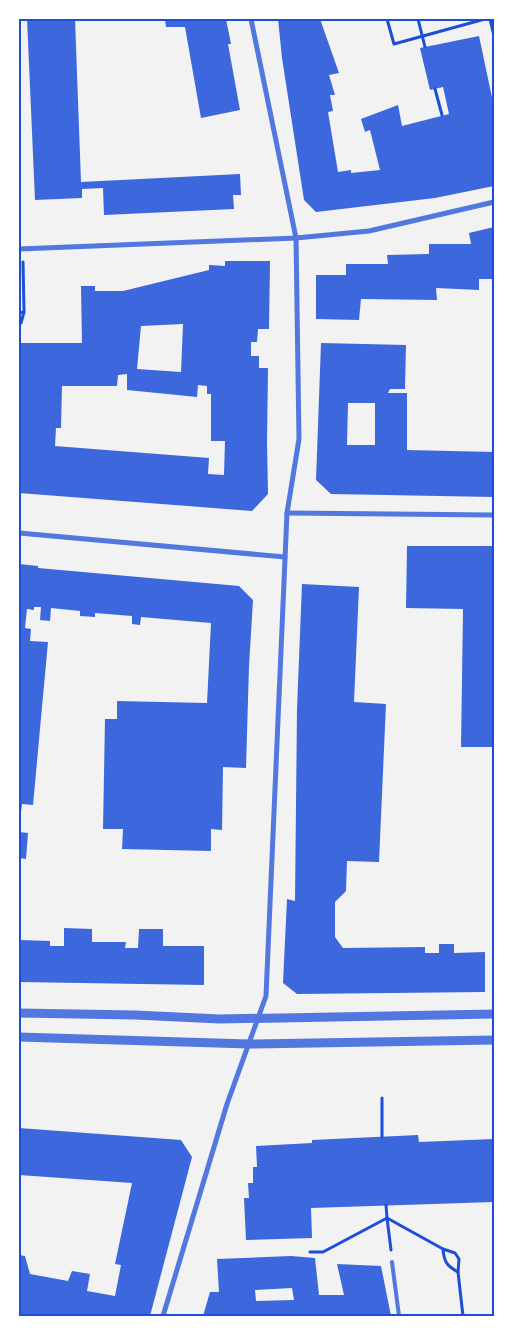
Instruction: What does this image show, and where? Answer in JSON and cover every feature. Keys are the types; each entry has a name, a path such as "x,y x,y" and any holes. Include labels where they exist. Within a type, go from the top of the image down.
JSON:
{"street":[{"path":"163,1316 227,1104 266,996 287,513 299,438 296,238 251,19"},
{"path":"21,249 296,238 369,231 494,202"},
{"path":"287,513 494,515"},
{"path":"19,532 286,558"},
{"path":"19,1013 220,1019 494,1014"},
{"path":"19,1037 249,1044 494,1040"}],"lane":[{"path":"392,1262 400,1316"}],"path":[{"path":"387,19 394,44 485,19"},
{"path":"418,19 425,47"},
{"path":"490,19 494,36"},
{"path":"435,89 442,115"},
{"path":"19,324 24,312 21,249"},
{"path":"19,313 24,312"},
{"path":"382,1098 382,1137"},
{"path":"386,1205 392,1262"},
{"path":"387,1218 443,1249 455,1253 459,1259 458,1272 463,1316"},
{"path":"310,1252 323,1252 387,1218"},
{"path":"443,1249 444,1260 449,1267 458,1272"}],"building":[{"path":"27,19 75,19 81,182 240,174 241,195 233,195 234,209 104,215 103,188 82,189 82,198 35,200"},
{"path":"165,19 226,19 231,44 228,44 240,110 201,118 185,27 166,27"},
{"path":"278,19 320,19 339,73 329,75 335,95 330,95 333,111 328,112 338,172 351,170 351,173 380,170 370,130 365,132 361,119 398,105 402,126 449,114 443,87 430,90 420,48 479,36 494,107 494,186 435,198 316,212 304,200 282,58"},
{"path":"494,227 494,279 479,279 479,290 436,288 437,300 361,299 359,320 316,319 316,275 346,275 346,264 388,264 387,255 429,254 429,244 471,244 469,233"},
{"path":"225,261 270,261 269,329 258,329 257,342 251,342 251,356 259,356 259,368 268,368 268,494 252,511 19,493 21,343 82,343 81,286 95,286 95,291 123,291 209,270 209,265 225,266","holes":["183,324 181,372 137,369 141,326","127,374 127,390 197,397 198,385 207,386 207,394 211,394 211,441 225,441 224,475 208,474 209,458 55,446 56,428 61,428 62,386 117,386 118,375"]},
{"path":"321,343 406,345 405,389 390,389 388,393 407,393 407,450 494,452 494,497 331,494 316,480","holes":["348,403 375,403 375,445 347,445"]},
{"path":"407,546 494,546 494,747 461,747 463,609 406,608"},
{"path":"19,564 38,566 38,568 239,586 253,600 246,768 223,767 222,830 211,829 211,851 122,849 123,829 103,829 105,719 117,719 117,701 207,703 211,623 141,617 140,625 132,624 132,616 95,613 95,617 80,616 80,611 51,608 50,621 40,620 41,607 34,607 34,610 27,609 25,628 31,629 30,641 48,642 33,805 22,804 19,820"},
{"path":"302,584 359,587 354,702 386,704 379,862 347,861 346,891 335,902 335,937 343,948 425,947 425,953 439,953 439,944 454,944 454,953 485,952 485,992 297,994 283,983 287,899 295,901 297,709"},
{"path":"19,832 28,833 26,859 19,858"},
{"path":"64,928 92,929 92,942 126,942 125,948 138,948 139,929 163,929 163,946 204,946 204,985 19,982 19,940 50,941 50,946 64,946"},
{"path":"19,1128 181,1140 192,1157 150,1316 19,1316 19,1255 25,1256 30,1274 68,1281 72,1271 90,1274 87,1291 115,1296 121,1265 115,1264 132,1183 19,1175"},
{"path":"418,1135 419,1142 494,1139 494,1202 311,1208 312,1238 246,1240 244,1198 249,1198 248,1183 253,1183 253,1167 257,1167 256,1146 312,1143 312,1140"},
{"path":"291,1256 315,1258 319,1295 344,1295 337,1264 381,1266 391,1316 203,1316 210,1292 219,1292 217,1259","holes":["292,1288 294,1300 256,1301 255,1290"]}]}
